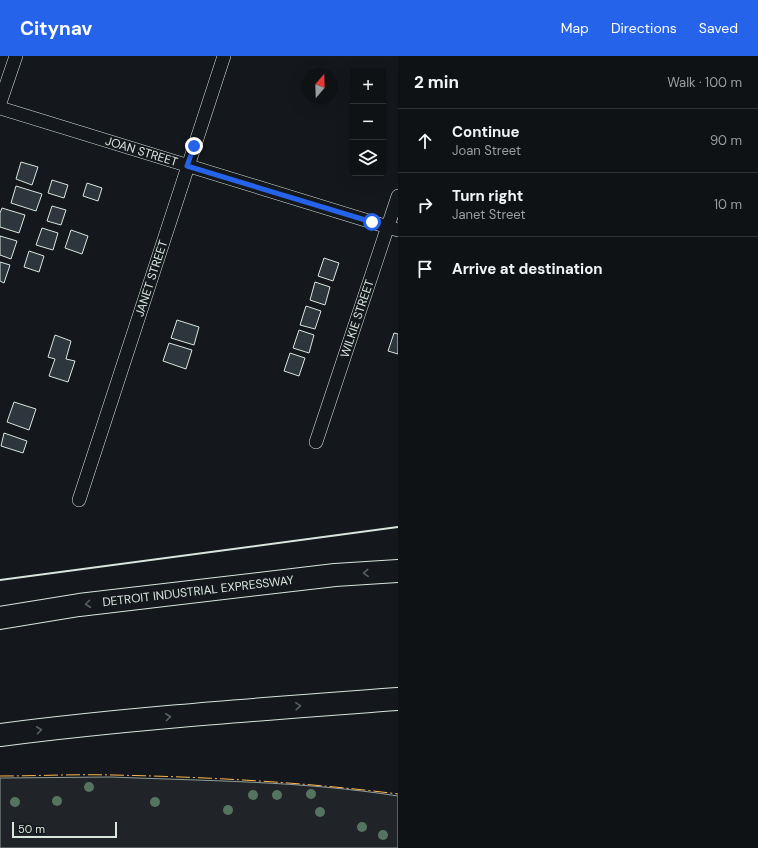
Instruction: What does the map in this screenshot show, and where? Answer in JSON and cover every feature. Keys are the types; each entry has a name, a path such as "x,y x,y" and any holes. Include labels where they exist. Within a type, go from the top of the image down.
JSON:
{"highway":[{"name":"DETROIT INDUSTRIAL EXPRESSWAY","path":"0,618 79,605 335,575 398,571"},
{"path":"0,735 218,712 398,699"}],"street":[{"path":"0,103 16,56"},
{"name":"JANET STREET","path":"78,500 224,56"},
{"name":"JOAN STREET","path":"0,108 393,228"},
{"name":"WILKIE STREET","path":"316,442 393,228 398,196"}],"shaded area":[{"path":"111,777 291,784 398,796 398,848 0,848 0,778"}],"building":[{"path":"21,162 38,167 32,185 16,179"},
{"path":"52,180 68,185 64,198 48,193"},
{"path":"87,183 102,188 98,201 83,196"},
{"path":"16,186 42,194 36,211 11,203"},
{"path":"52,206 66,210 61,225 47,221"},
{"path":"2,208 25,215 19,233 0,227 0,213"},
{"path":"42,228 58,233 53,250 36,245"},
{"path":"71,230 88,236 82,254 65,248"},
{"path":"0,236 17,241 11,259 0,255"},
{"path":"29,251 44,256 39,272 24,267"},
{"path":"324,258 339,263 333,281 318,276"},
{"path":"0,262 10,265 4,283 0,281"},
{"path":"315,282 330,287 325,305 310,300"},
{"path":"306,306 321,311 315,329 300,325"},
{"path":"177,320 199,327 194,345 171,338"},
{"path":"299,330 314,335 309,353 293,348"},
{"path":"394,333 398,334 398,354 388,351"},
{"path":"55,335 71,341 66,359 75,361 68,382 49,376 55,359 48,357"},
{"path":"169,343 192,350 186,369 163,361"},
{"path":"290,353 305,358 299,376 284,371"},
{"path":"14,402 36,409 29,430 7,422"},
{"path":"4,433 27,441 23,453 1,446"}],"wall":[{"path":"0,580 398,527"}],"power":[{"path":"0,776 99,775 220,779 327,786 398,794"}],"route":[{"path":"194,146 187,166 372,222"}]}
